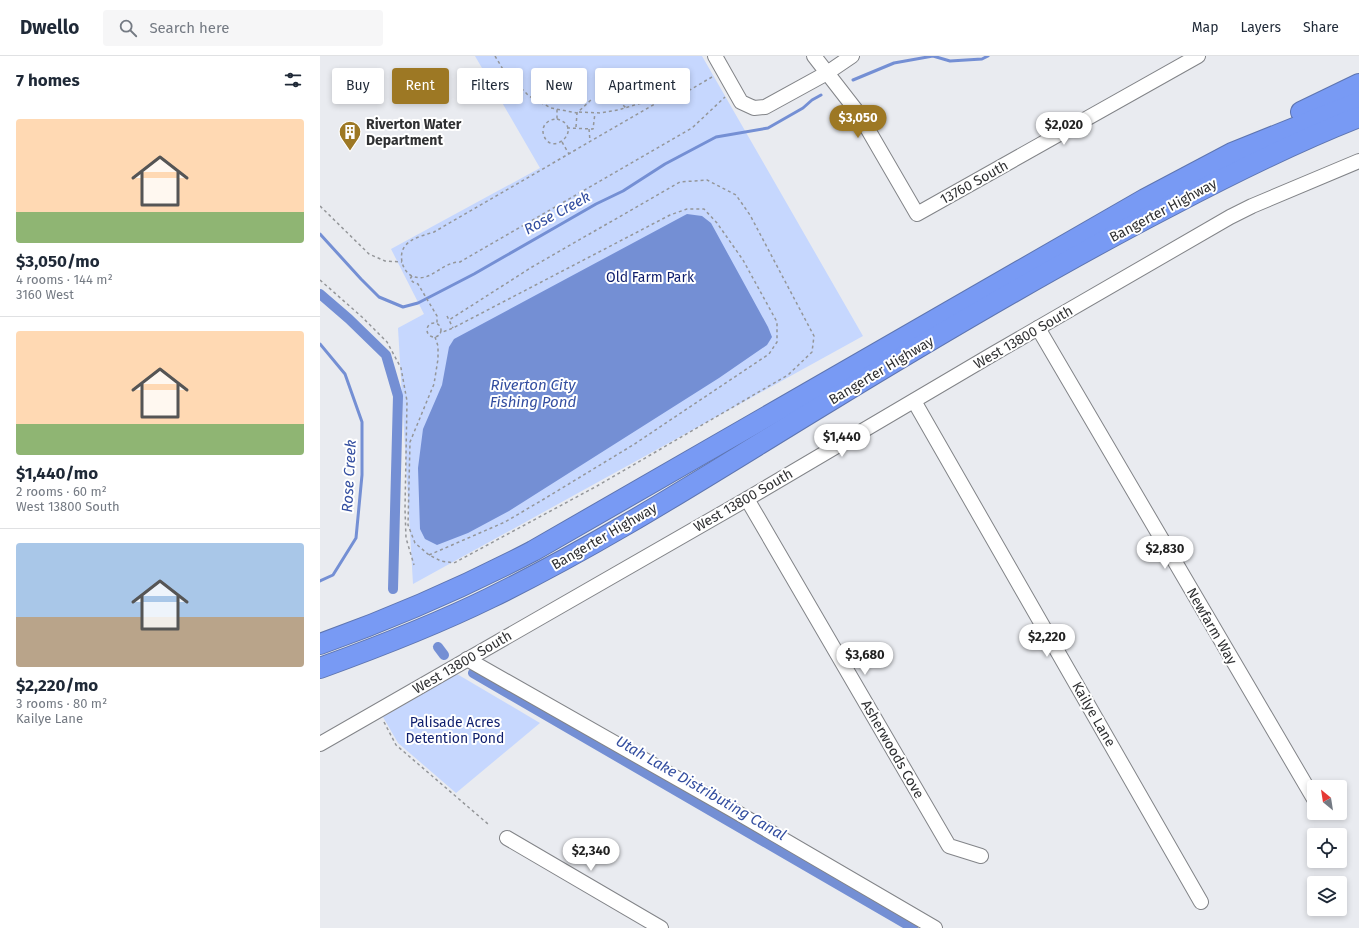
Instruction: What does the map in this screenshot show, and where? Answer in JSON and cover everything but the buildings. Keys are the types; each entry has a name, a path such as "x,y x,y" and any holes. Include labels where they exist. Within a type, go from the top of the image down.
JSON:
{"highway":[{"path":"1145,199 1187,171 1212,157 1359,84"},
{"name":"Bangerter Highway","path":"320,644 420,606 533,552 1145,199 1232,153 1359,102"},
{"name":"Bangerter Highway","path":"320,668 383,645 445,619 488,599 551,566 681,492 829,401 1009,294 1097,245 1201,190 1293,145 1359,117"},
{"path":"1201,190 1257,166 1359,127"}],"street":[{"path":"715,56 741,102 754,108 765,107 850,59 852,56"},
{"path":"814,56 827,72"},
{"name":"13760 South","path":"827,72 859,114 917,214 1198,56"},
{"name":"West 13800 South","path":"320,744 747,499 1230,217 1252,206 1359,161"},
{"name":"Newfarm Way","path":"1038,328 1307,787"},
{"name":"Kailye Lane","path":"914,401 1202,902"},
{"name":"Asherwoods Cove","path":"747,499 949,846 981,856"},
{"path":"467,659 738,813 936,928"},
{"path":"507,838 661,928"}],"path":[{"path":"495,56 504,71 530,96 551,108 578,112 600,113 626,108 648,101 653,105"},
{"path":"716,75 681,95 672,94 434,232 417,237 407,243 401,254 403,268 412,276 422,278 430,276 440,268 453,262 460,262 692,128 728,95"},
{"path":"576,128 578,112 593,98"},
{"path":"623,104 626,108"},
{"path":"557,109 557,119"},
{"path":"567,128 593,129 595,113"},
{"path":"553,119 557,119 564,123 567,128 568,134 562,142 555,144 551,143 545,138 544,126 553,119"},
{"path":"589,129 590,142"},
{"path":"562,142 569,154"},
{"path":"437,324 431,324 428,328 429,334 435,337 438,346 438,359 434,384 410,442 408,525 414,543 429,556 441,561 454,563 604,482 788,375 812,352 814,336 750,215 736,195 707,180 680,182 538,264 449,320"},
{"path":"320,206 369,254 385,261 402,262"},
{"path":"429,556 504,522 612,457 769,354 777,342 777,322 743,260 717,223 704,209 687,209 670,215 453,328 440,333 435,337"},
{"path":"412,276 410,279 418,284 438,318 437,324 440,327 440,333"},
{"path":"320,280 362,317 387,342 401,368 407,401 405,509 406,538 414,565"},
{"path":"447,316 453,328"},
{"path":"384,722 396,745 488,824"}],"green space":[{"name":"Old Farm Park","path":"475,56 702,56 863,336 413,584 398,328 424,314 391,249 540,168 503,104 523,104 523,68 482,68"},
{"name":"Palisade Acres Detention Pond","path":"457,674 540,723 456,793 398,743 383,717"}],"water":[{"name":"Riverton City Fishing Pond","path":"687,214 702,216 711,223 768,327 772,337 767,345 719,378 509,511 468,533 437,545 425,539 420,529 418,468 423,429 442,385 449,347 454,339"}],"waterway":[{"name":"Rose Creek","path":"853,80 894,63 933,56 950,61 982,59 988,56"},
{"name":"Rose Creek","path":"320,234 379,297 403,307 418,303 474,274 596,204 623,191 665,164 716,137 768,128 803,108 812,100 821,95"},
{"name":"Utah Lake Distributing Canal","path":"320,294 349,319 386,355 398,396 393,589"},
{"name":"Rose Creek","path":"320,344 345,374 362,422 362,475 356,538 333,575 320,581"},
{"name":"Utah Lake Distributing Canal","path":"438,647 444,655"},
{"name":"Utah Lake Distributing Canal","path":"473,673 913,928"}],"place":[{"name":"Riverton Water Department","path":"350,152"}]}
